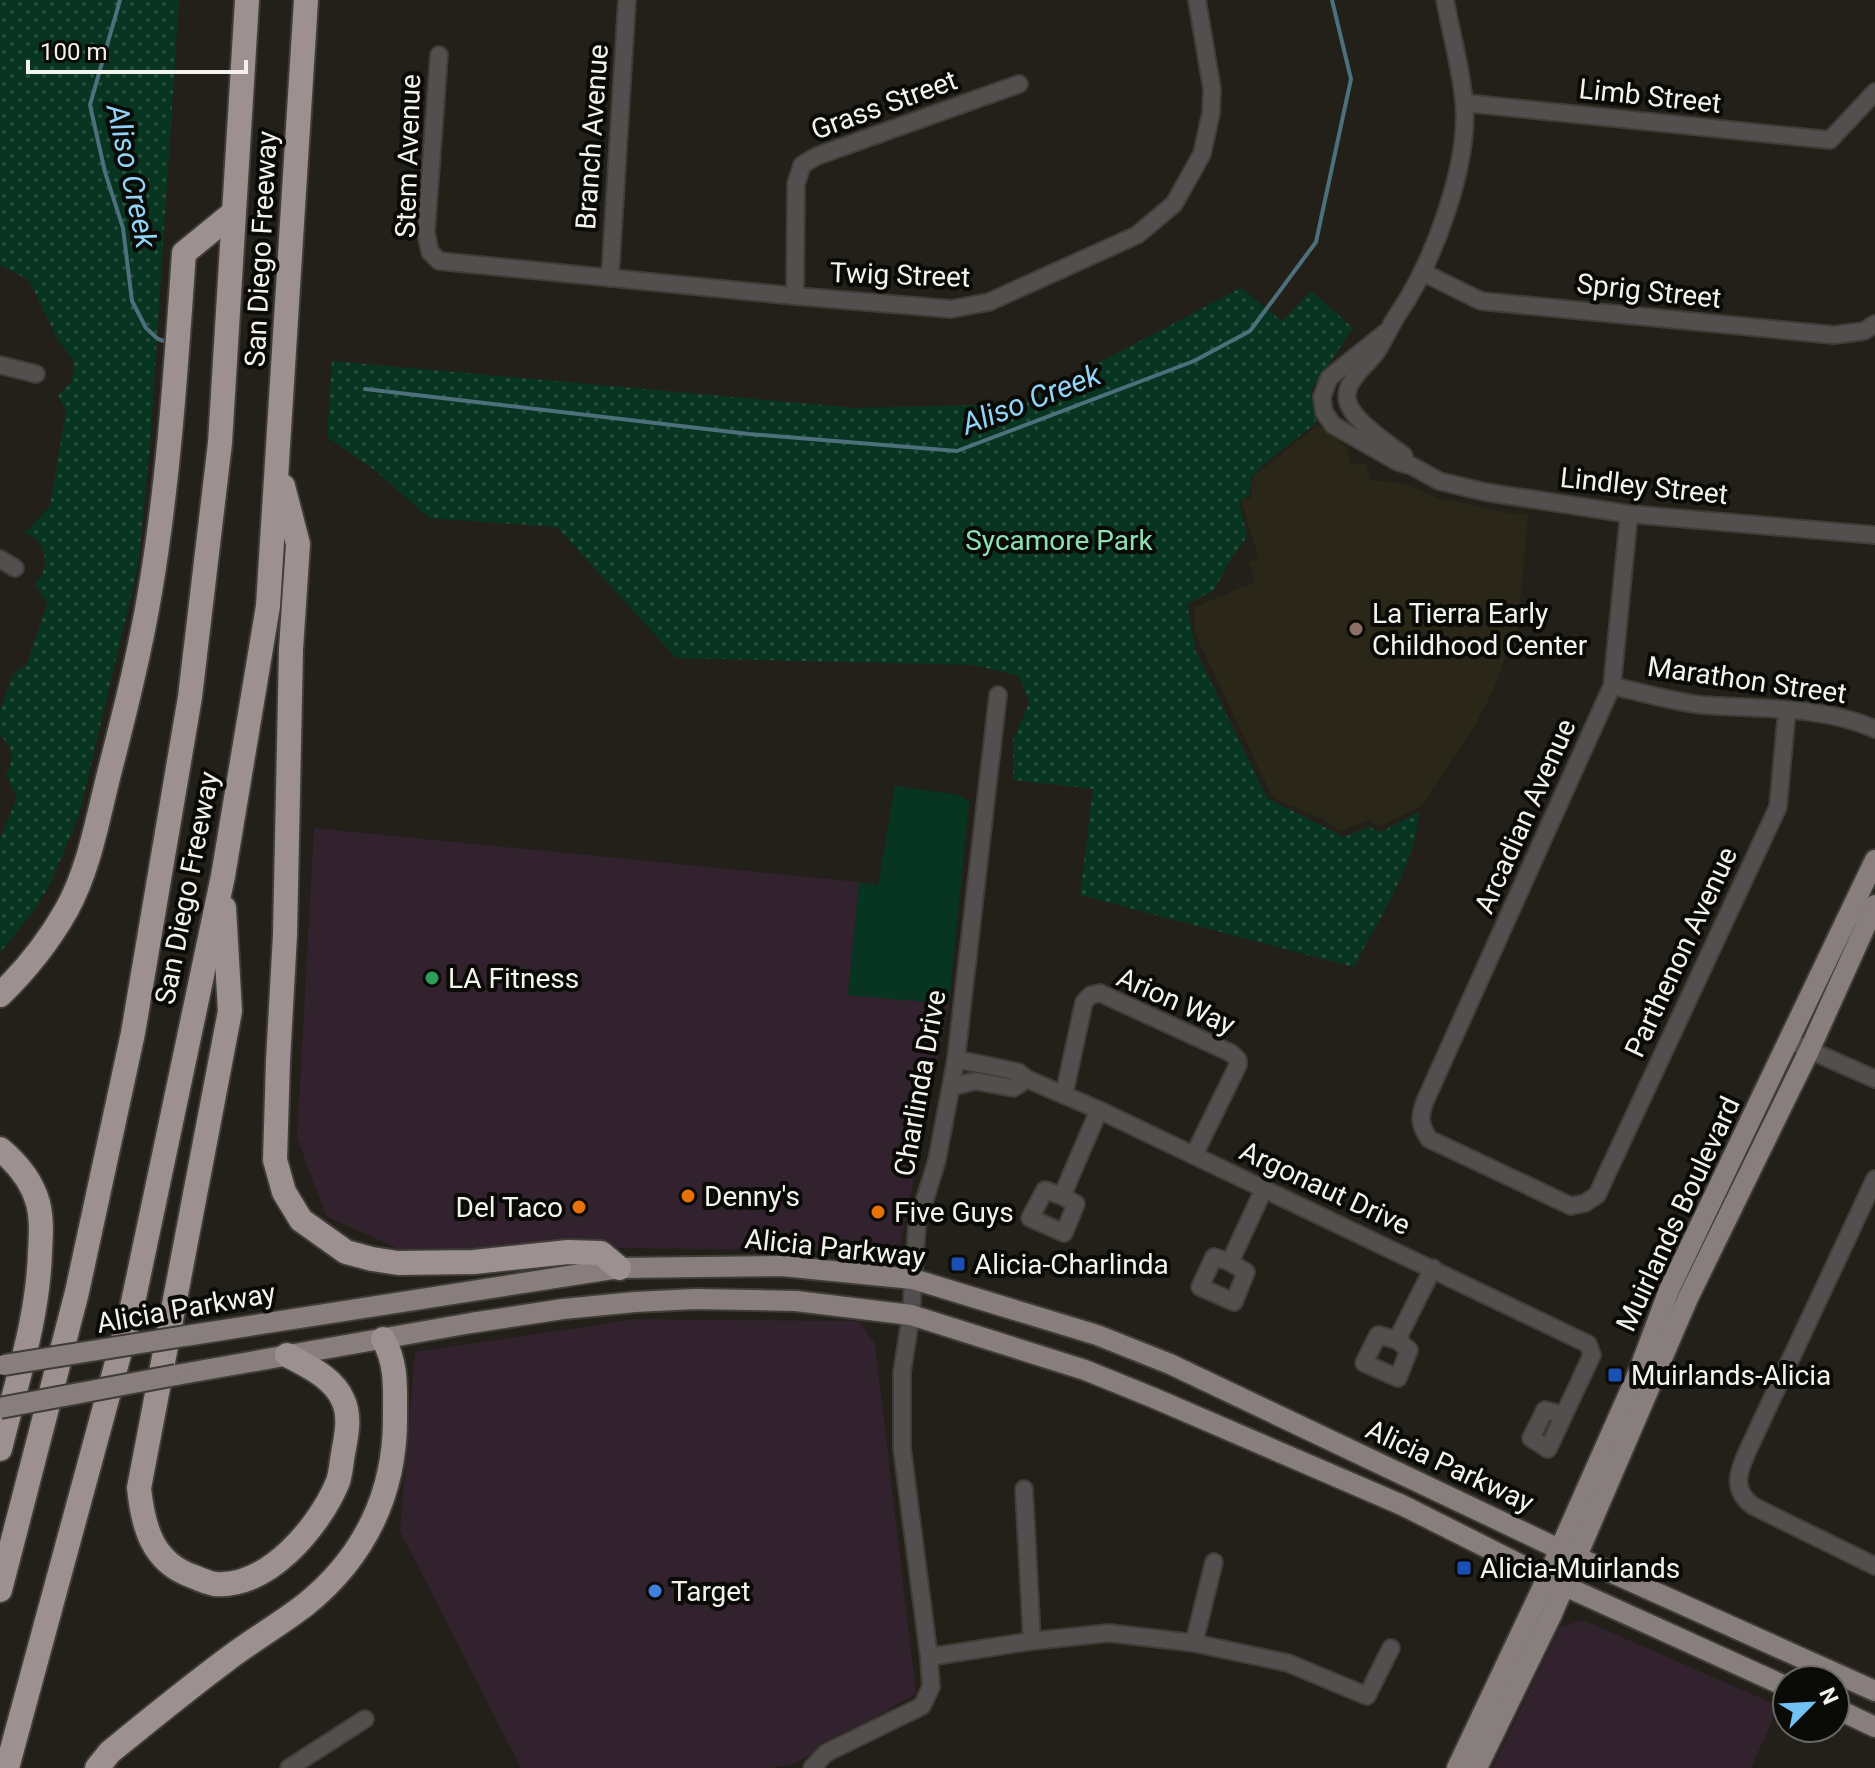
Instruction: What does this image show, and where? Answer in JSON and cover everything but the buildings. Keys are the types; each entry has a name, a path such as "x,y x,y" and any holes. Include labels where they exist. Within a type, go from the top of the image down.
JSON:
{"highway":[{"name":"San Diego Freeway","path":"0,1590 77,1292 133,1033 190,697 222,424 247,0"},
{"name":"San Diego Freeway","path":"7,1768 132,1307 223,876 268,606 306,0"},
{"path":"0,995 21,976 51,936 68,907 85,865 123,720 150,591 166,474 184,253 233,213"},
{"path":"278,467 298,544 291,649 285,935 275,1160 284,1192 301,1220 346,1252 372,1259 398,1263 474,1262 568,1252 601,1253 627,1268"},
{"path":"223,876 230,1011 139,1488 142,1520 156,1550 179,1571 214,1584 246,1580 280,1561 312,1526 338,1483 348,1428 343,1400 325,1377 287,1355"},
{"path":"0,1149 26,1176 37,1201 41,1224 35,1314 0,1449"},
{"path":"97,1768 121,1742 225,1660 305,1605 346,1568 379,1512 396,1443 395,1367 387,1346"}],"main road":[{"name":"Muirlands Boulevard","path":"1457,1768 1555,1582 1669,1290 1875,860"},
{"name":"Muirlands Boulevard","path":"1567,1552 1809,1051 1875,905"},
{"name":"Alicia Parkway","path":"1,1365 627,1268 782,1266 913,1279 1097,1335 1170,1364 1567,1552 1875,1691"},
{"path":"627,1268 635,1302"},
{"name":"Alicia Parkway","path":"0,1408 287,1355 387,1346 563,1309 695,1299 796,1301 911,1315 1085,1370 1154,1398 1402,1505 1555,1582 1771,1680"},
{"path":"372,1306 387,1346"},
{"name":"Muirlands Boulevard","path":"1477,1768 1552,1614 1555,1582"},
{"path":"1851,1716 1875,1727"}],"street":[{"name":"Branch Avenue","path":"610,278 627,0"},
{"name":"Twig Street","path":"435,257 445,262 951,309 1005,296 1137,235 1174,204 1202,154 1208,133 1212,89 1197,0"},
{"path":"1386,332 1422,272 1454,192 1463,143 1465,103 1445,0"},
{"name":"Stem Avenue","path":"435,257 428,245 426,232 439,55"},
{"name":"Grass Street","path":"795,296 796,184 802,165 817,156 1019,84"},
{"name":"Limb Street","path":"1465,103 1830,140 1875,92"},
{"name":"Sprig Street","path":"1422,272 1481,301 1834,335 1864,331 1875,324"},
{"name":"Lindley Street","path":"1386,332 1329,378 1322,397 1324,412 1333,425 1439,481 1485,492 1629,514 1875,535"},
{"name":"Lindley Street","path":"1386,332 1378,349 1348,387 1346,399 1354,414 1409,460 1412,466"},
{"path":"0,365 36,374"},
{"name":"Arcadian Avenue","path":"1585,1203 1571,1206 1429,1139 1421,1127 1420,1113 1612,686 1629,514"},
{"name":"Marathon Street","path":"1612,686 1699,704 1787,710 1858,722 1875,729"},
{"name":"Charlinda Drive","path":"812,1768 826,1753 922,1706 931,1687 902,1448 902,1372 911,1315 917,1225 937,1160 956,1059 998,695"},
{"name":"Parthenon Avenue","path":"1585,1203 1597,1195 1778,807 1787,710"},
{"name":"Arion Way","path":"1064,1095 1084,1002 1095,993 1100,993 1235,1056 1238,1065 1194,1155"},
{"path":"1789,1041 1875,1079"},
{"name":"Argonaut Drive","path":"956,1059 1018,1072 1027,1079 1099,1110 1588,1344 1592,1355 1564,1415"},
{"path":"951,1087 975,1081 1013,1088 1027,1079"},
{"path":"1062,1196 1099,1110"},
{"path":"1875,1179 1741,1465 1737,1480 1741,1493 1753,1506 1875,1566"},
{"path":"1230,1262 1264,1189"},
{"path":"1397,1340 1433,1268"},
{"path":"1024,1489 1032,1641"},
{"path":"1194,1643 1214,1562"},
{"path":"929,1657 1109,1633 1194,1643 1288,1663 1367,1696 1391,1648"},
{"path":"289,1768 365,1719"}],"shaded area":[{"name":"La Tierra Early Childhood Center","path":"1318,425 1348,449 1350,466 1365,462 1371,480 1405,484 1447,502 1449,499 1528,515 1518,625 1493,690 1475,725 1422,806 1378,827 1370,819 1339,832 1324,819 1285,804 1271,794 1195,633 1195,607 1255,582 1249,562 1259,559 1241,500 1251,498 1255,475"},
{"path":"314,828 859,882 848,995 949,1004 899,1252 633,1248 398,1249 326,1216 297,1138"},
{"path":"637,1319 859,1321 875,1344 916,1694 794,1764 770,1768 521,1768 400,1531 415,1352"},
{"path":"1583,1620 1771,1702 1771,1724 1751,1768 1492,1768 1560,1627"}],"green space":[{"path":"0,0 179,0 150,444 138,566 79,815 50,884 35,909 0,953 0,838 17,798 6,775 12,760 10,748 0,734 0,710 14,673 27,664 47,604 35,584 43,570 45,555 39,542 25,533 50,506 66,411 58,396 71,382 74,370 72,358 59,342 29,280 0,265"},
{"name":"Sycamore Park","path":"1241,288 1282,321 1311,291 1353,328 1312,389 1316,423 1251,478 1249,496 1239,501 1247,537 1214,590 1187,604 1196,652 1267,798 1344,837 1369,827 1381,832 1419,812 1416,833 1403,873 1354,967 1080,895 1093,789 1013,780 1013,740 1029,703 1019,676 974,665 676,658 557,527 429,518 376,471 327,437 332,361 856,408 1020,404"},
{"path":"895,786 958,795 969,801 949,1004 848,995 859,882 878,885"}],"waterway":[{"name":"Aliso Creek","path":"120,0 90,105 105,172 123,228 132,301 146,328 158,339 167,342"},
{"name":"Aliso Creek","path":"365,389 749,434 957,451 1194,361 1250,331 1316,242 1351,79 1332,0"}],"place":[{"name":"La Tierra Early Childhood Center","path":"1356,629"},
{"name":"LA Fitness","path":"432,978"},
{"name":"Denny's","path":"688,1196"},
{"name":"Del Taco","path":"579,1207"},
{"name":"Five Guys","path":"878,1212"},
{"name":"Alicia-Charlinda","path":"958,1264"},
{"name":"Muirlands-Alicia","path":"1615,1375"},
{"name":"Alicia-Muirlands","path":"1464,1568"},
{"name":"Target","path":"655,1591"}]}
